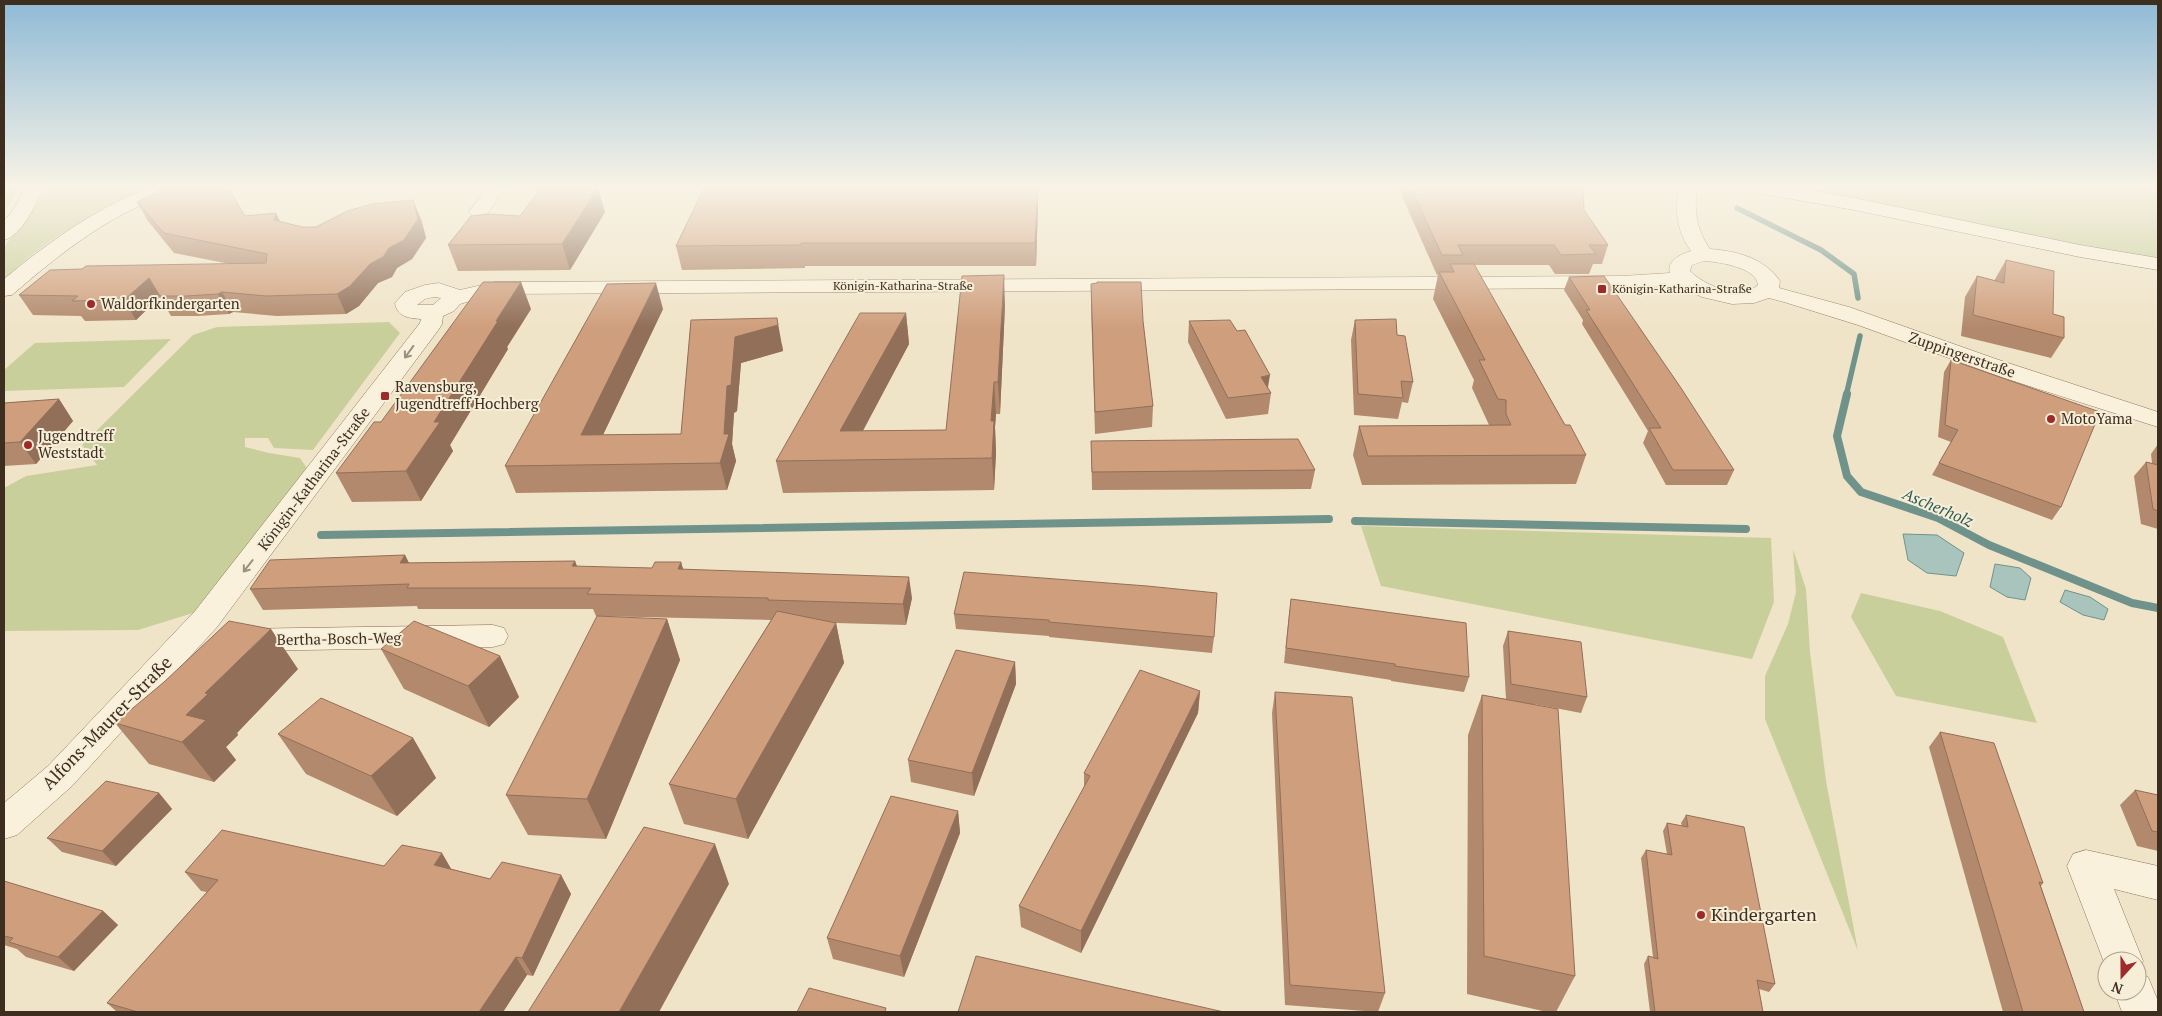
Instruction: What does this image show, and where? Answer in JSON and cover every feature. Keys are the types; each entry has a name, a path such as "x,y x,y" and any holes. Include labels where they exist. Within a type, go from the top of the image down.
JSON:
{"street":[{"path":"4,290 51,250 76,233"},
{"path":"1688,233 1704,255"},
{"path":"1996,233 2158,264"},
{"path":"1685,279 1679,271 1680,265 1684,260 1704,255 1731,258 1755,268 1768,281 1769,287 1766,291"},
{"name":"Zuppingerstraße","path":"1685,279 1703,290 1731,297 1756,296 1766,291 1804,300 1976,360 2158,420"},
{"name":"Königin-Katharina-Straße","path":"196,630 431,324 433,318 430,312 444,307 452,299 494,288 1622,282 1685,279"},
{"name":"Bertha-Bosch-Weg","path":"196,630 493,636"},
{"name":"Alfons-Maurer-Straße","path":"4,824 60,776 196,630"},
{"path":"2119,951 2086,866 2158,883"}],"green space":[{"path":"14,233 63,233 37,251 4,279 4,247"},
{"path":"2020,233 2158,233 2158,258"},
{"path":"389,322 400,333 313,450 274,448 268,438 245,438 245,447 300,458 308,470 193,613 138,630 4,631 4,488 26,476 97,465 82,445 193,335 217,327"},
{"path":"171,339 124,387 4,391 4,370 35,343"},
{"path":"1361,526 1771,538 1774,602 1752,659 1381,586"},
{"path":"1793,549 1806,589 1810,652 1826,781 1858,951 1765,719 1765,676 1788,624 1796,592"},
{"path":"1861,593 1940,611 2003,637 2037,723 1896,696 1851,617"}],"water":[{"path":"1903,534 1937,535 1964,553 1956,576 1927,573 1908,560"},
{"path":"1995,564 2020,568 2031,578 2025,600 2007,597 1990,587"},
{"path":"2065,590 2090,597 2108,609 2104,620 2083,615 2060,602"}],"building":[{"path":"166,233 408,233 404,240 389,248 383,257 370,264 350,286 337,294 266,296 222,292 218,294 160,296 149,278 124,300 72,301 78,296 19,295 50,270 82,269 86,266 266,263 267,254"},
{"path":"457,233 569,233 562,244 448,245"},
{"path":"682,233 1036,233 1035,243 801,243 801,245 676,246"},
{"path":"1432,233 1600,233 1608,245 1589,245 1596,254 1561,255 1554,245 1458,245 1463,255 1442,255"},
{"path":"2006,260 2054,271 2053,314 2064,317 2064,338 1973,315 1977,276 2004,283"},
{"path":"1450,264 1474,264 1565,425 1570,425 1586,455 1368,456 1359,426 1511,425 1506,414 1506,400 1498,399 1479,360 1485,360 1439,272 1454,272"},
{"path":"1004,275 998,382 994,382 991,421 994,421 992,458 776,461 860,313 906,313 840,431 946,430 962,276"},
{"path":"1604,276 1681,388 1734,470 1673,470 1649,428 1661,428 1586,310 1590,310 1569,277"},
{"path":"483,282 521,282 434,422 440,422 406,471 336,473 374,422 381,422"},
{"path":"1097,282 1141,282 1143,321 1153,406 1095,412 1091,284"},
{"path":"656,283 581,435 681,434 691,320 777,318 778,325 735,337 731,385 727,386 724,434 729,434 720,463 505,466 607,284"},
{"path":"1396,319 1397,335 1405,336 1413,382 1401,381 1403,398 1358,394 1355,320"},
{"path":"1230,320 1237,331 1245,330 1270,375 1261,377 1271,393 1228,398 1189,321"},
{"path":"1951,360 2100,412 2061,507 1939,463 1958,430 1945,425"},
{"path":"59,399 20,442 4,443 4,403"},
{"path":"1298,439 1315,470 1092,472 1091,441"},
{"path":"2146,462 2158,465 2158,511 2153,509"},
{"path":"405,555 400,563 575,561 572,566 652,568 655,562 681,562 678,569 909,577 903,604 768,600 768,598 587,594 591,588 407,588 409,584 250,589 270,560"},
{"path":"964,572 1217,593 1214,637 1049,622 1049,620 954,614"},
{"path":"1291,599 1466,623 1469,677 1286,648"},
{"path":"777,611 836,623 736,799 669,784"},
{"path":"597,616 667,619 587,799 506,795"},
{"path":"229,621 271,629 205,693 208,694 186,715 206,720 182,742 115,723 164,682"},
{"path":"414,621 500,656 468,686 381,649"},
{"path":"1508,631 1581,642 1587,697 1511,684"},
{"path":"956,650 1015,662 972,773 908,760"},
{"path":"1140,670 1200,691 1081,931 1019,906 1090,776 1084,773"},
{"path":"1275,692 1352,697 1385,993 1290,985"},
{"path":"1482,695 1558,709 1575,976 1484,956"},
{"path":"321,698 413,738 371,776 278,734"},
{"path":"1940,732 1994,743 2043,883 2039,882 2084,1012 2023,1012"},
{"path":"106,781 159,793 102,851 47,838"},
{"path":"2135,790 2158,795 2158,832 2152,831"},
{"path":"891,796 958,811 900,956 827,938"},
{"name":"Kindergarten","path":"1686,815 1744,827 1775,984 1757,980 1763,1012 1655,1012 1648,956 1658,959 1646,850 1672,855 1667,823 1688,827"},
{"path":"644,827 715,844 619,1012 528,1012"},
{"path":"222,830 384,866 402,845 442,853 434,865 490,879 502,862 561,875 522,958 516,957 479,1012 138,1012 107,1003 218,880 185,872"},
{"path":"4,881 103,911 58,957 9,942 13,938 4,936"},
{"path":"976,956 1224,1012 958,1012"},
{"path":"809,988 886,1008 885,1012 797,1012"}],"waterway":[{"name":"Ascherholz","path":"1788,233 1821,250 1854,274 1858,298"},
{"name":"Ascherholz","path":"1846,396 1860,336"},
{"name":"Ascherholz","path":"1847,394 1837,436 1847,476 1861,492 1938,518 1989,545 2132,603 2158,608"},
{"path":"321,535 1329,519"},
{"path":"1355,521 1746,529"}],"place":[{"name":"Königin-Katharina-Straße","path":"1602,289"},
{"name":"Waldorfkindergarten","path":"91,304"},
{"name":"Ravensburg, Jugendtreff Hochberg","path":"385,396"},
{"name":"MotoYama","path":"2051,419"},
{"name":"Jugendtreff Weststadt","path":"28,445"},
{"name":"Kindergarten","path":"1701,915"}]}
